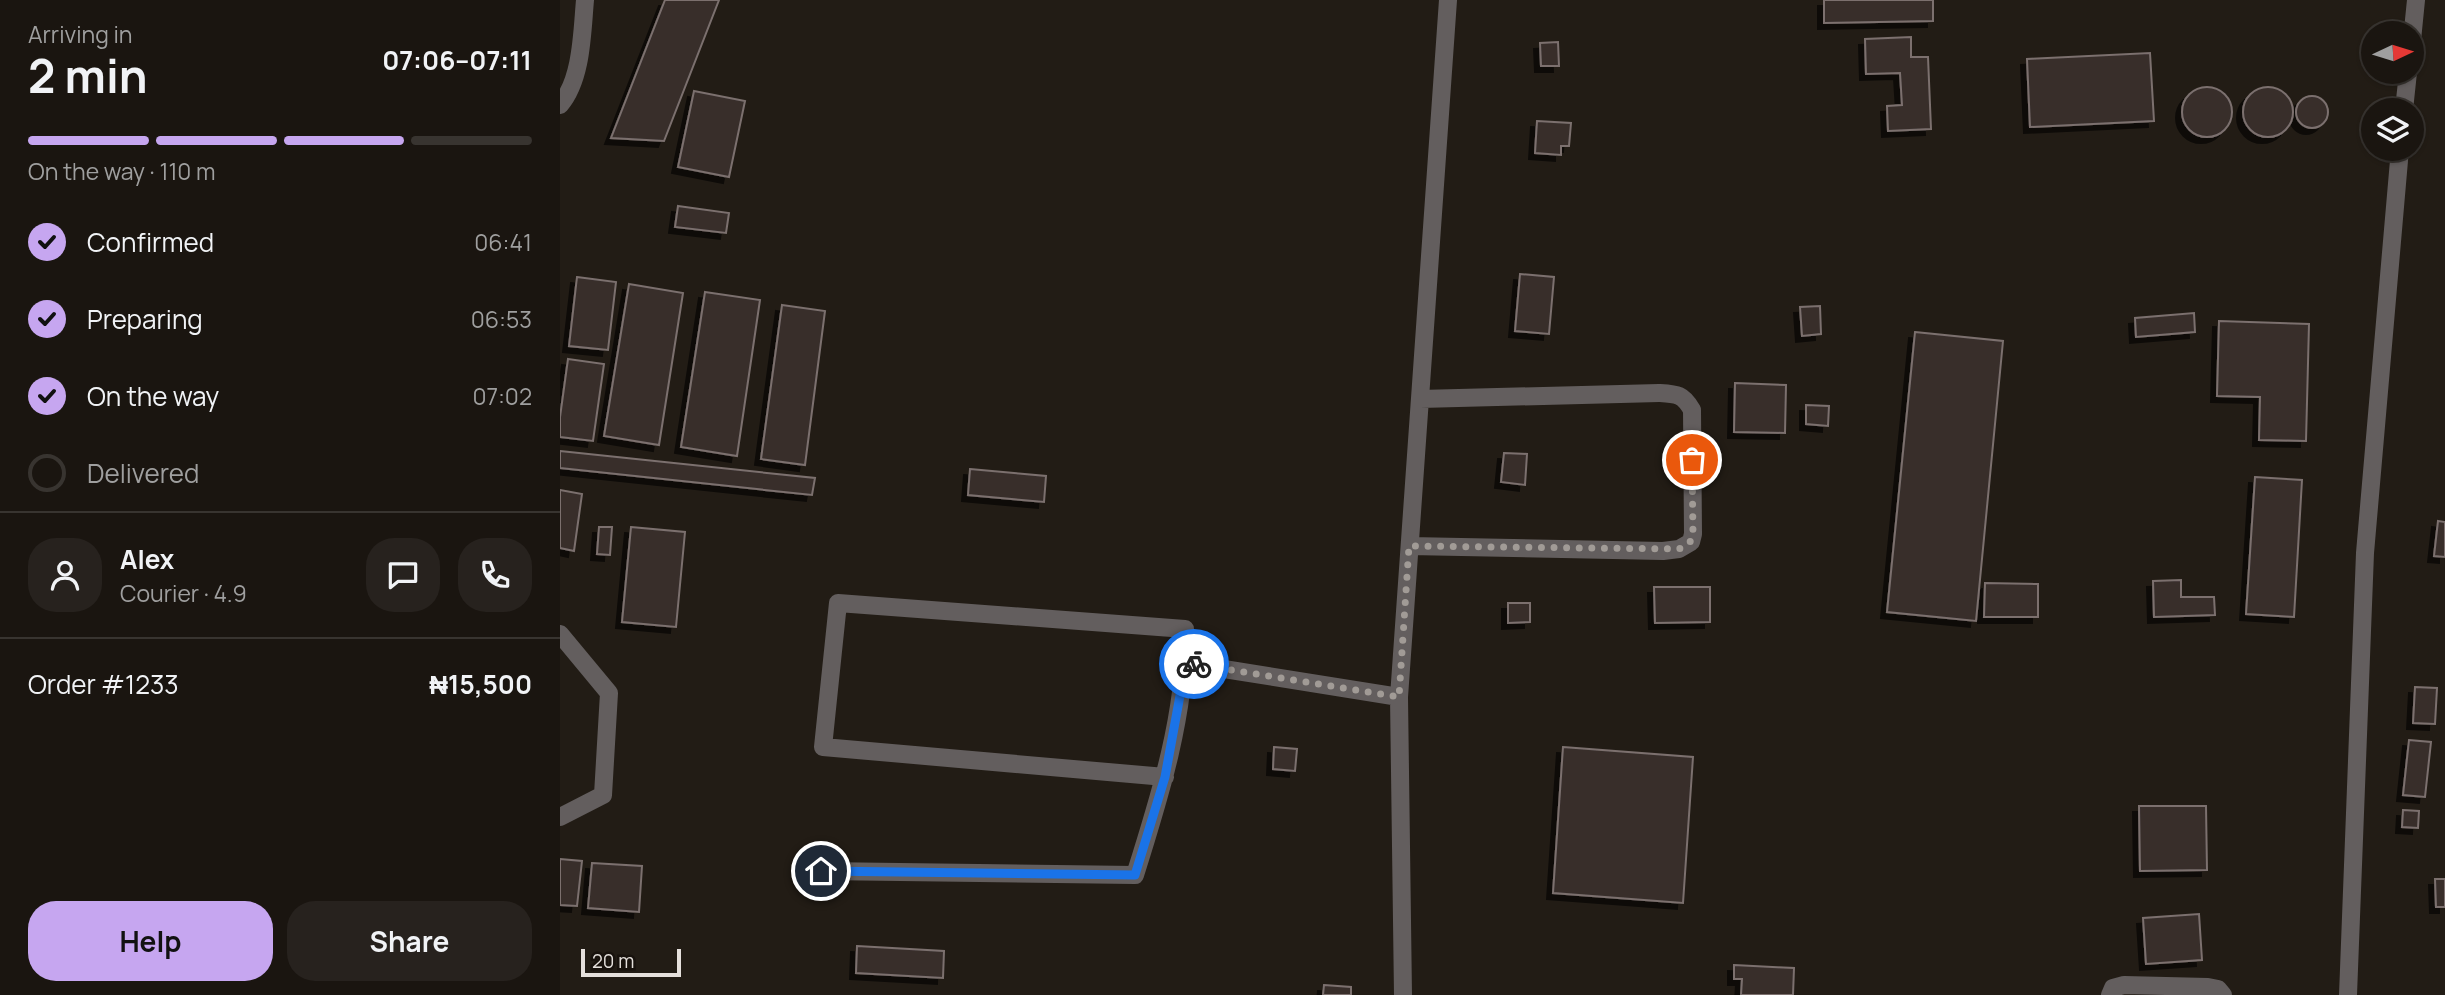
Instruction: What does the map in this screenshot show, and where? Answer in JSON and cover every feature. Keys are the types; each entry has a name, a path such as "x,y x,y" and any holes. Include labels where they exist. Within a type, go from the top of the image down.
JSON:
{"street":[{"path":"560,105 572,86 585,0"},
{"path":"1404,995 1399,697 1447,0"},
{"path":"2414,21 2416,0"},
{"path":"2348,995 2365,553 2399,161"},
{"path":"1409,546 1664,551 1679,549 1690,542 1693,534 1692,410 1687,400 1676,394 1420,399"},
{"path":"821,871 1135,875 1165,777 1186,663 1185,629 838,603 823,747 1165,777"},
{"path":"560,634 609,693 603,794 560,817"},
{"path":"1186,663 1399,697"},
{"path":"2110,995 2113,988 2124,985 2208,987 2218,989 2223,995"}],"building":[{"path":"665,0 719,0 664,141 611,138"},
{"path":"1824,0 1933,0 1933,21 1824,23"},
{"path":"1911,37 1911,57 1928,57 1931,129 1888,131 1887,106 1902,105 1900,73 1866,74 1865,39"},
{"path":"1558,42 1559,66 1541,66 1540,43"},
{"path":"2150,53 2154,121 2030,127 2027,59"},
{"path":"2207,87 2225,94 2232,112 2225,130 2207,137 2189,130 2182,112 2189,94"},
{"path":"2268,87 2286,94 2293,112 2286,130 2268,137 2250,130 2243,112 2250,94"},
{"path":"694,91 745,101 729,177 678,167"},
{"path":"2312,96 2323,101 2328,112 2323,123 2312,128 2301,123 2296,112 2301,101"},
{"path":"1537,121 1571,123 1569,146 1561,146 1561,155 1535,153"},
{"path":"678,206 729,213 726,233 675,227"},
{"path":"1520,274 1554,277 1549,334 1515,331"},
{"path":"577,277 616,282 608,350 569,346"},
{"path":"629,284 683,293 659,445 604,436"},
{"path":"705,292 760,300 737,456 681,447"},
{"path":"782,305 825,311 805,465 761,459"},
{"path":"1820,306 1821,334 1802,336 1800,307"},
{"path":"2194,313 2195,332 2136,337 2135,318"},
{"path":"2219,321 2309,324 2306,441 2259,440 2260,397 2217,396"},
{"path":"1915,332 2003,341 1976,621 1887,612"},
{"path":"568,359 604,364 593,441 560,437"},
{"path":"1735,383 1786,385 1785,433 1734,432"},
{"path":"1806,405 1829,406 1828,426 1806,424"},
{"path":"560,451 815,478 812,495 560,468"},
{"path":"1504,453 1527,454 1525,485 1501,482"},
{"path":"970,469 1046,476 1044,502 968,495"},
{"path":"2255,477 2302,480 2294,617 2246,614"},
{"path":"560,490 582,494 574,551 560,548"},
{"path":"2438,521 2445,522 2445,557 2434,556"},
{"path":"599,527 612,527 610,555 597,554"},
{"path":"631,527 685,532 676,627 622,622"},
{"path":"2181,580 2181,597 2214,597 2215,615 2154,617 2153,581"},
{"path":"1985,583 2038,584 2038,617 1984,617"},
{"path":"1654,587 1710,587 1710,622 1655,623"},
{"path":"1508,603 1530,603 1530,622 1508,623"},
{"path":"2415,687 2437,688 2435,724 2413,723"},
{"path":"2409,740 2431,742 2425,797 2403,795"},
{"path":"1274,747 1297,749 1295,771 1273,769"},
{"path":"1563,747 1693,757 1683,903 1553,893"},
{"path":"2139,806 2206,806 2207,870 2140,871"},
{"path":"2403,810 2419,811 2418,828 2402,827"},
{"path":"560,859 582,861 577,906 560,905"},
{"path":"592,863 642,866 639,912 588,908"},
{"path":"2435,879 2445,879 2445,907 2436,907"},
{"path":"2199,914 2202,960 2146,964 2143,918"},
{"path":"857,946 944,951 943,978 856,973"},
{"path":"1734,965 1794,968 1793,995 1741,995 1742,979 1734,979"},
{"path":"1324,985 1351,987 1351,995 1323,995"}],"way so far":[{"path":"1194,664 1399,697 1409,546 1664,551 1679,549 1690,542 1693,534 1692,460"}],"route":[{"path":"821,871 1135,875 1165,777 1186,663 1194,664"}]}
